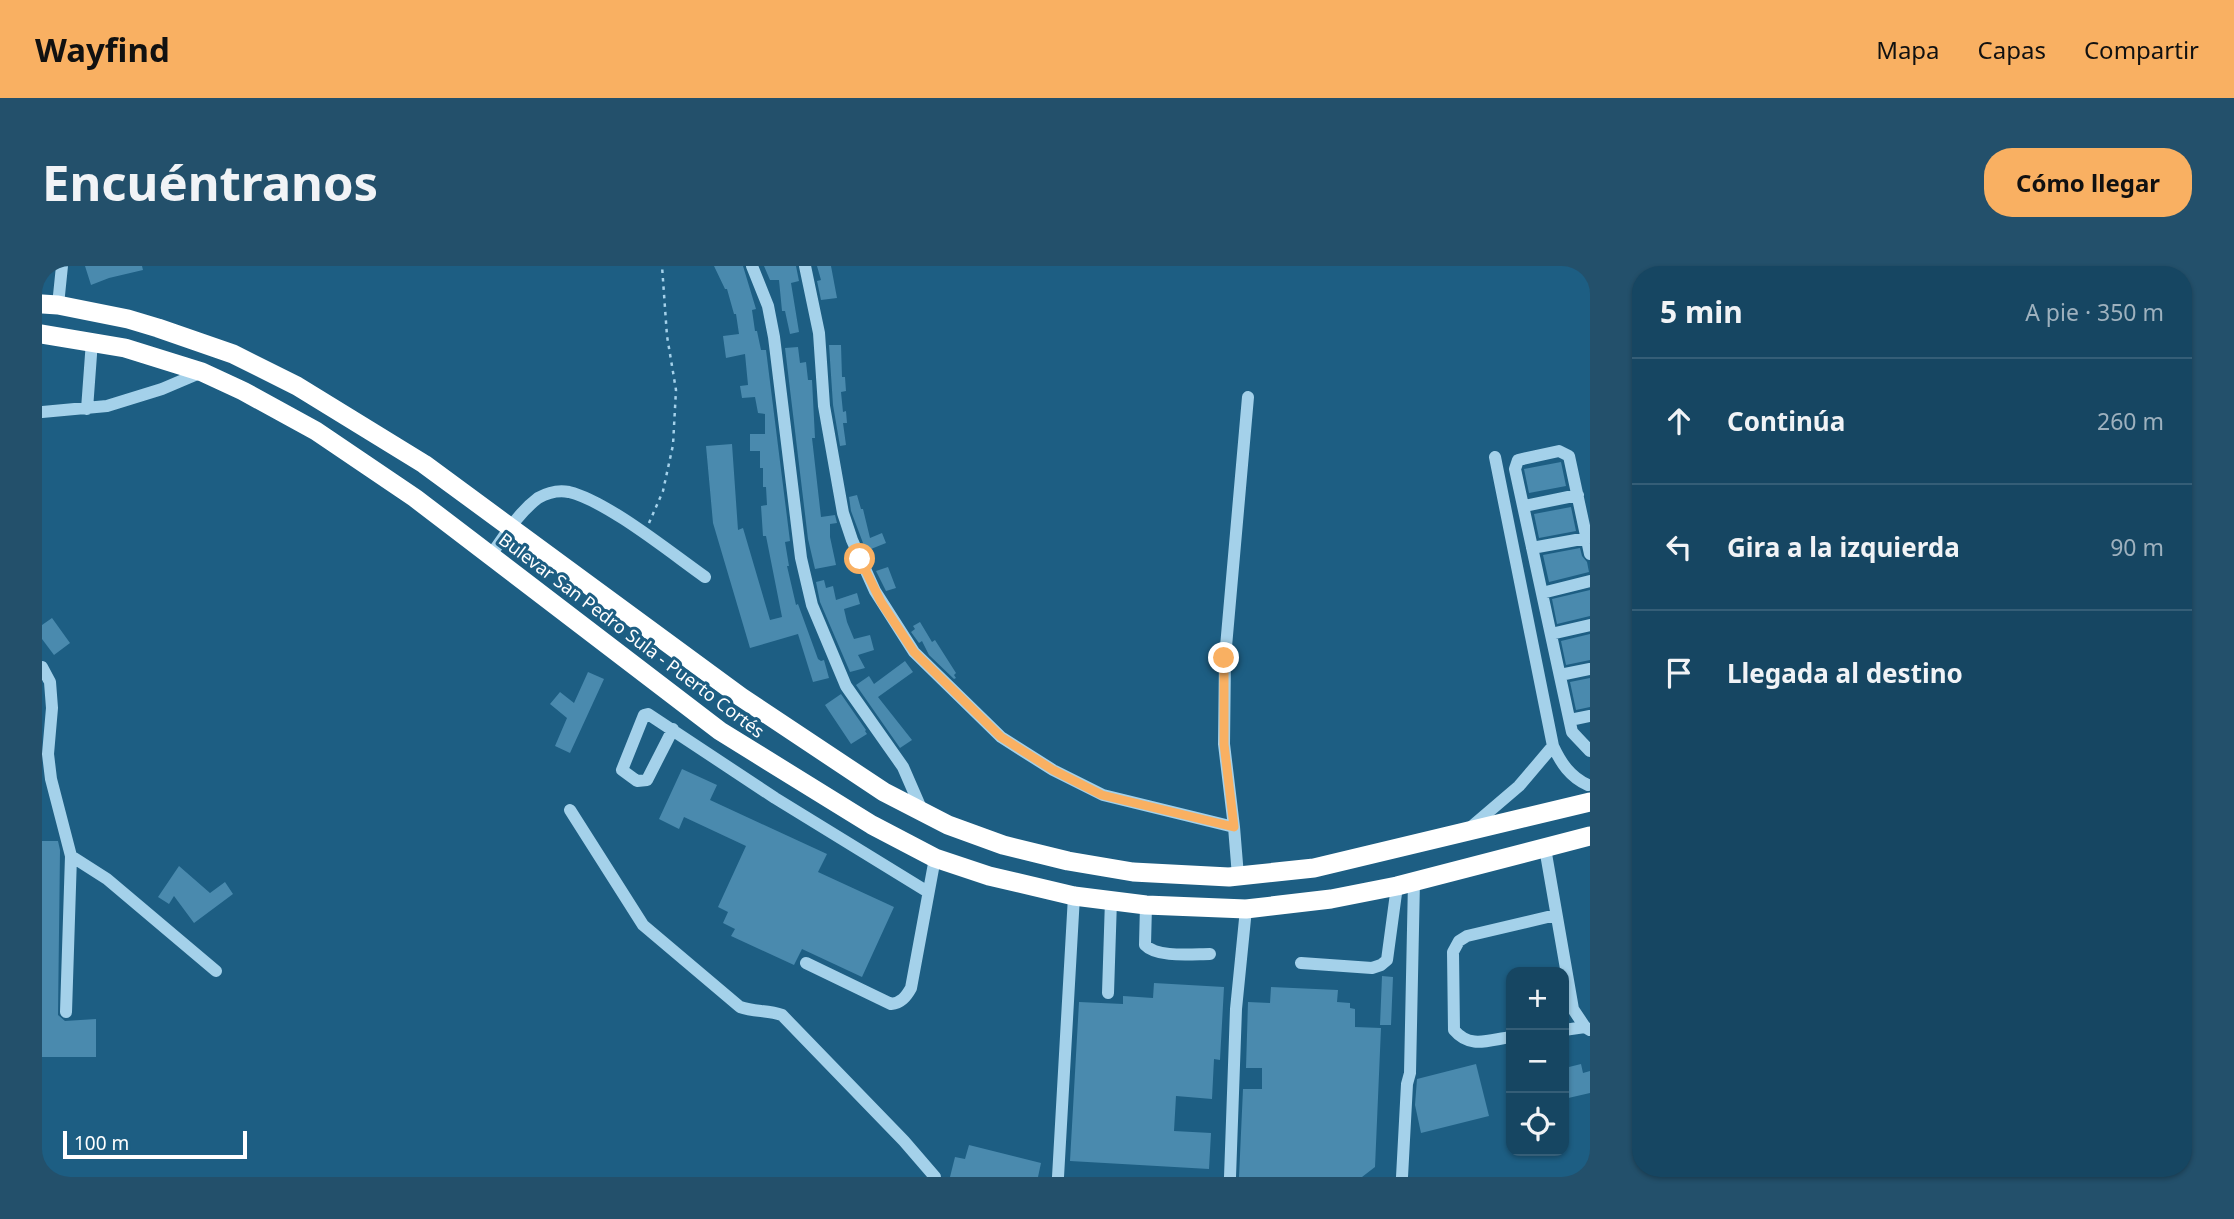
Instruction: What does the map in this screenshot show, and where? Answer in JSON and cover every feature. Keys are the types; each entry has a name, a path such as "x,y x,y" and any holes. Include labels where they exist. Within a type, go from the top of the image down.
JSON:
{"highway":[{"name":"Bulevar San Pedro Sula - Puerto Cortés","path":"50,305 128,319 158,328 221,350 271,372 424,464 741,697 884,792 923,814 1003,845 1068,861 1133,872 1238,876 1314,868 1466,831 1589,793"},
{"name":"Bulevar San Pedro Sula - Puerto Cortés","path":"42,334 125,348 202,372 316,431 415,498 720,731 872,825 935,858 989,876 1074,895 1146,905 1246,909 1331,899 1405,884 1590,836"}],"street":[{"path":"50,305 62,266"},
{"path":"752,266 768,306 774,337 801,558 812,605 846,687 903,767 923,814"},
{"path":"805,266 819,333 824,407 843,513 852,540 881,602 914,652 1001,737 1053,770 1102,795 1234,827"},
{"path":"87,409 92,341"},
{"path":"42,412 107,406 162,389 202,372"},
{"path":"1238,876 1224,744 1224,658 1248,397"},
{"path":"1590,554 1569,456 1559,451 1518,460 1516,463 1532,548 1572,732 1590,751"},
{"path":"1495,457 1553,746 1569,772 1589,793"},
{"path":"490,556 538,498 556,492 568,492 596,504 705,577"},
{"path":"1524,506 1578,495"},
{"path":"1532,548 1587,538"},
{"path":"1542,593 1590,581"},
{"path":"1551,634 1590,625"},
{"path":"42,667 50,682 52,708 48,754 71,856 66,1012"},
{"path":"1560,675 1590,669"},
{"path":"673,729 647,780 637,781 621,770 644,715 648,714 673,729 775,798 928,892"},
{"path":"1570,720 1590,716"},
{"path":"1466,831 1519,786 1553,746"},
{"path":"42,795 54,788"},
{"path":"570,810 643,925 740,1007 782,1015 904,1141 935,1177"},
{"path":"1545,848 1573,1009 1587,1028"},
{"path":"71,856 107,879 216,971"},
{"path":"806,963 891,1004 897,1004 906,997 911,988 935,858"},
{"path":"1301,963 1373,968 1388,960 1405,884"},
{"path":"1402,1177 1407,1084 1410,1073 1405,884"},
{"path":"1058,1177 1074,895"},
{"path":"1108,993 1111,900"},
{"path":"1146,905 1146,945 1150,950 1158,953 1210,954"},
{"path":"1230,1177 1236,1009 1246,909"},
{"path":"1506,1038 1472,1043 1462,1039 1454,1030 1453,952 1459,941 1467,936 1556,915"},
{"path":"1569,1030 1587,1028"}],"path":[{"path":"644,534 663,491 673,445 677,390 667,336 662,266"}],"building":[{"path":"85,266 142,266 143,270 91,285"},
{"path":"714,266 743,266 756,309 752,310 755,331 761,350 766,350 790,541 785,542 787,566 796,605 798,604 818,659 824,660 829,678 813,682 798,634 750,648 713,523 706,446 732,444 738,530 743,528 770,620 782,617 766,536 763,536 761,506 767,505 763,468 760,468 760,451 750,451 750,434 765,434 765,414 758,413 755,397 742,398 740,386 748,385 745,354 726,358 723,336 739,334 736,314 727,289"},
{"path":"764,266 796,266 799,281 791,283 799,332 790,334 785,311 782,311 779,280 770,280"},
{"path":"817,266 831,266 837,298 821,300 817,281 821,280"},
{"path":"829,345 841,345 842,377 845,377 846,391 841,392 843,412 846,411 847,423 843,423 846,445 840,446 833,405"},
{"path":"798,347 800,363 806,362 808,380 812,380 815,438 812,438 821,517 835,515 837,523 830,524 836,565 815,569 808,539 785,348"},
{"path":"1561,462 1566,486 1529,493 1524,469"},
{"path":"857,495 870,538 882,533 886,543 866,551 851,511 849,497"},
{"path":"1571,507 1576,531 1539,538 1534,514"},
{"path":"1580,548 1589,572 1549,582 1543,555"},
{"path":"888,567 896,588 886,591 876,571"},
{"path":"824,580 826,588 833,586 836,600 857,593 860,604 844,609 854,639 870,635 874,650 858,655 865,668 850,672 820,602 816,582"},
{"path":"1590,590 1590,616 1557,624 1552,599"},
{"path":"52,618 70,643 54,655 42,639 42,625"},
{"path":"920,622 932,642 935,640 956,673 956,678 929,655 922,641 919,643 911,632 915,629 913,626"},
{"path":"1590,634 1590,660 1566,665 1561,641"},
{"path":"905,661 913,672 878,697 912,740 900,748 856,685 869,676 874,684"},
{"path":"588,672 604,679 570,753 555,746 567,718 550,704 560,692 574,703"},
{"path":"1590,678 1590,707 1576,710 1570,682"},
{"path":"841,694 867,734 851,744 825,705"},
{"path":"682,769 717,785 710,800 827,854 818,872 894,907 862,977 802,949 794,965 731,936 735,929 723,923 728,912 718,907 746,846 684,817 679,829 659,819"},
{"path":"42,841 58,841 60,850 58,1015 65,1021 96,1019 96,1057 42,1057"},
{"path":"179,866 210,893 225,882 233,894 194,923 174,896 169,904 158,897"},
{"path":"1382,976 1393,977 1391,1025 1380,1025"},
{"path":"1154,983 1224,987 1220,1060 1214,1059 1212,1099 1176,1096 1174,1131 1211,1133 1209,1169 1070,1161 1079,1002 1123,1004 1123,996 1153,998"},
{"path":"1271,987 1338,990 1337,1002 1350,1003 1350,1008 1355,1009 1355,1027 1381,1028 1375,1167 1362,1177 1239,1177 1243,1089 1262,1089 1262,1068 1246,1068 1248,1002 1270,1003"},
{"path":"1476,1064 1489,1116 1421,1133 1415,1105 1417,1079"},
{"path":"1581,1064 1583,1073 1590,1071 1590,1093 1569,1098 1569,1067"},
{"path":"969,1145 1041,1163 1038,1177 950,1177 955,1157 965,1159"}],"route":[{"path":"860,559 881,602 914,652 1001,737 1053,770 1102,795 1234,827 1224,744 1224,658"}]}
